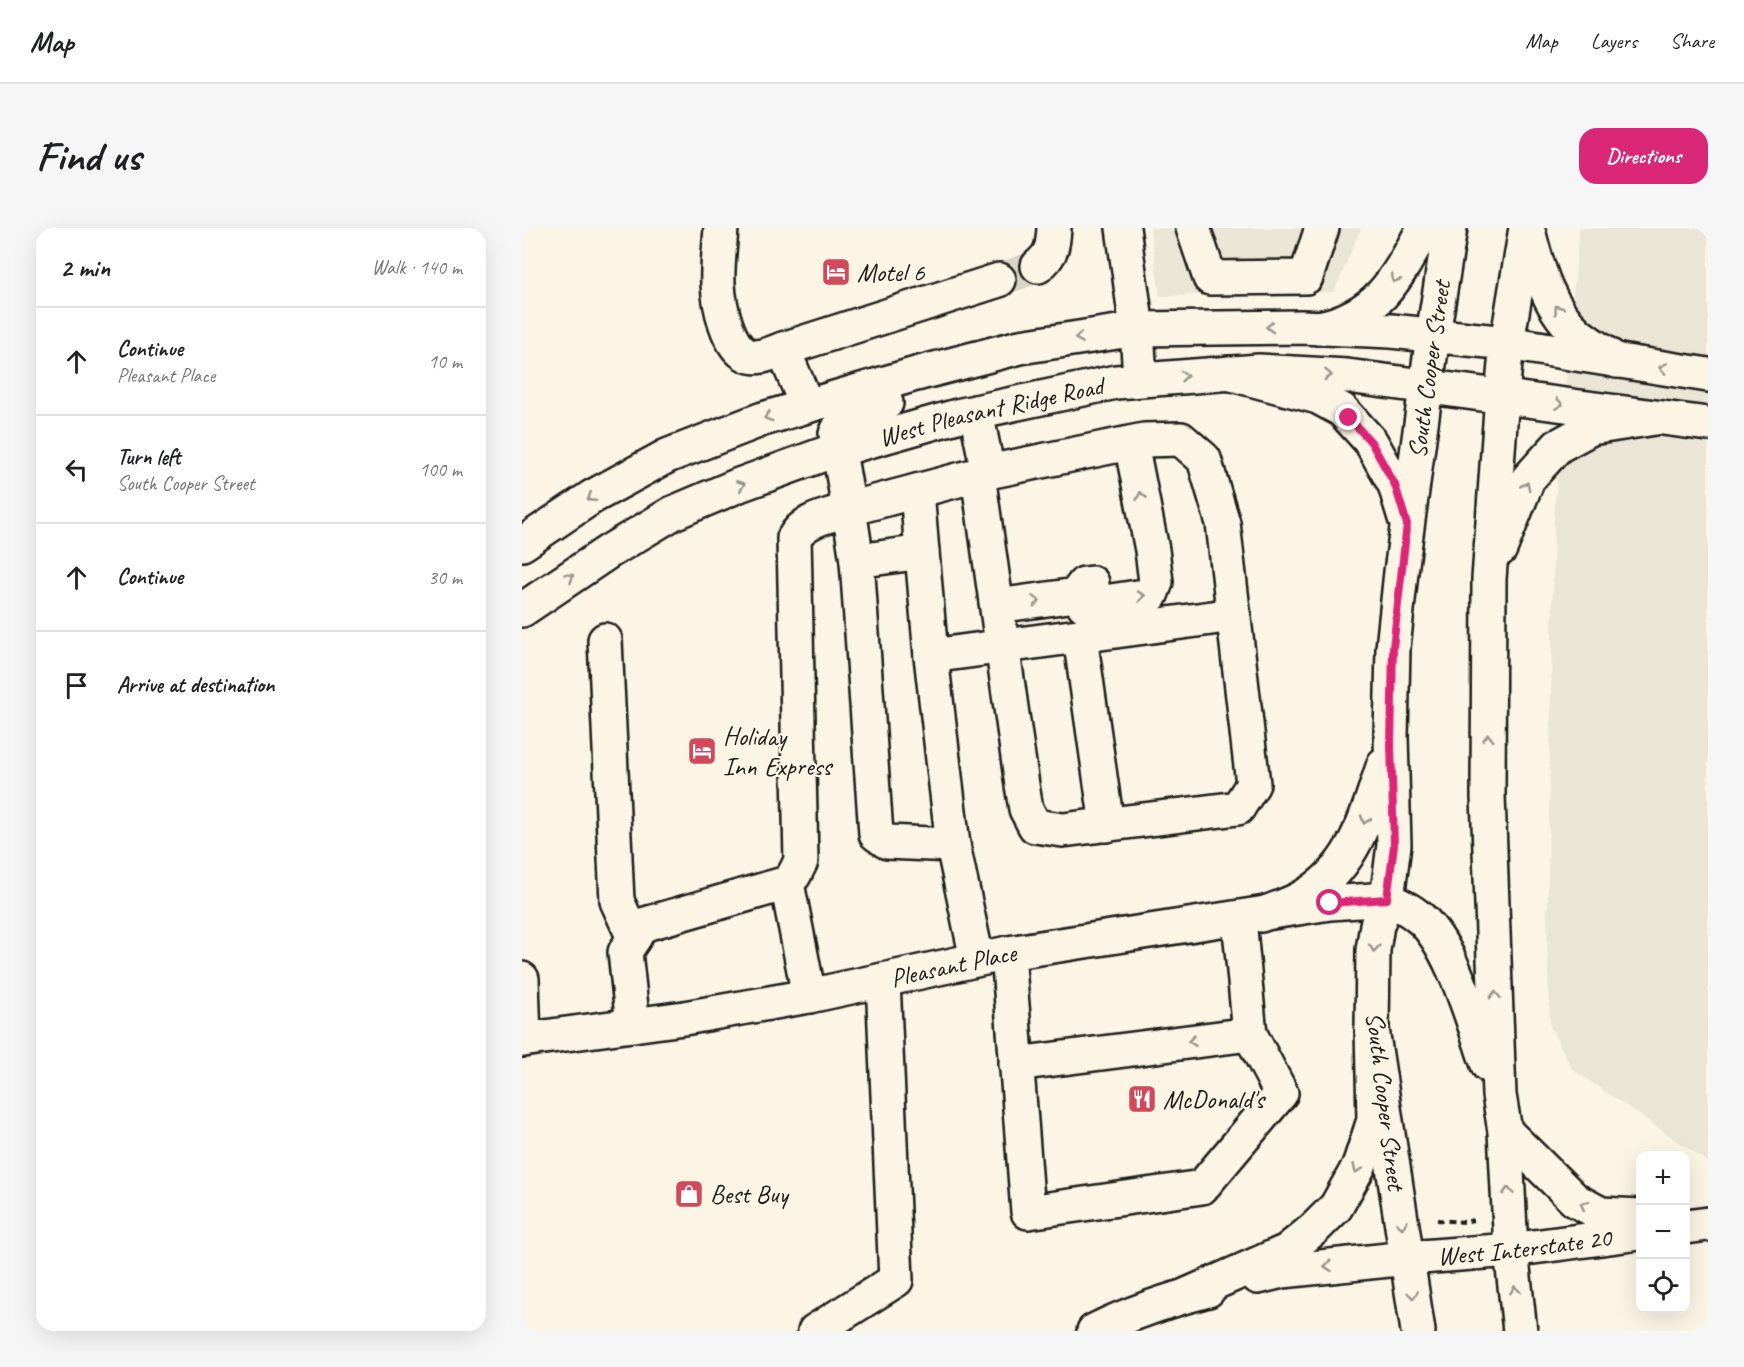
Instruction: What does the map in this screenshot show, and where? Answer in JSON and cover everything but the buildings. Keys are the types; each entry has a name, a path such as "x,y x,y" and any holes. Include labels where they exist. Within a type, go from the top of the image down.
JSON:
{"main road":[{"path":"721,228 718,284 727,331 735,345 747,355 763,356 999,280"},
{"path":"1038,266 1049,258 1053,246 1054,228"},
{"path":"1123,228 1137,329 1140,379"},
{"path":"1192,228 1210,278 1306,277 1322,228"},
{"path":"1319,328 1330,326 1377,301 1391,285 1424,228"},
{"name":"South Cooper Street","path":"1418,1331 1372,1029 1373,950 1377,925 1387,899 1394,845 1391,745 1393,648 1407,524 1450,228"},
{"path":"1498,1095 1488,796 1489,579 1507,344 1527,228"},
{"path":"1527,228 1537,265 1555,306 1578,333 1617,360"},
{"name":"West Pleasant Ridge Road","path":"522,544 592,496 667,456 763,419 1020,347 1137,329 1319,328 1433,335 1474,339 1708,375"},
{"path":"783,349 807,406"},
{"path":"953,845 887,842 876,834 857,561 836,434 840,423 850,415 941,388 963,362"},
{"name":"West Pleasant Ridge Road","path":"522,610 608,552 673,513 739,485 840,450 976,412 1116,382 1259,371 1347,376 1502,395 1655,418"},
{"path":"1228,373 1318,397 1342,410 1371,442 1395,485 1407,524"},
{"path":"633,1025 625,952 642,925 787,883 801,861 794,538 806,524 849,509 983,474 1131,443 1180,439 1204,459 1223,523 1253,784 1238,808 1063,830 1035,826 1026,809 1022,785 997,606 983,474 976,412"},
{"path":"1489,579 1528,478 1558,446 1591,428 1655,418 1708,424"},
{"path":"997,606 1076,595 1084,605 1151,595 1156,582 1152,550 1131,443"},
{"path":"917,491 931,656 953,845 992,956 1016,1064 1028,1212 1202,1187 1281,1093 1250,1034 1250,917 1302,898 1327,881 1347,858 1360,832 1391,745"},
{"path":"857,561 922,552"},
{"path":"931,656 1233,615"},
{"path":"1080,637 1107,825"},
{"path":"605,640 617,901 634,938"},
{"path":"787,883 809,996"},
{"path":"1387,899 1418,915 1437,939 1454,969 1498,1095 1505,1131 1511,1250 1520,1331"},
{"name":"Pleasant Place","path":"523,1040 633,1025 809,996 992,956 1330,903 1387,899"},
{"path":"522,980 523,1040"},
{"path":"815,1331 896,1280 883,980"},
{"path":"1094,1331 1114,1321 1187,1295 1287,1251 1336,1207 1359,1166 1374,1120 1372,1029"},
{"path":"1016,1064 1250,1034"},
{"path":"1505,1131 1575,1200 1601,1214 1636,1216"},
{"path":"1690,1218 1708,1219"},
{"path":"1690,1226 1708,1224"},
{"name":"West Interstate 20","path":"1187,1295 1282,1271 1511,1250 1636,1234"}],"path":[{"path":"1437,1220 1473,1221"}],"shaded area":[{"path":"1150,228 1361,228 1334,292 1160,296"},
{"path":"1579,228 1708,228 1708,1162 1572,1069 1550,1026 1547,942 1554,514"}],"tunnel":[{"path":"999,280 1038,266"}],"place":[{"name":"Motel 6","path":"836,272"},
{"name":"Holiday Inn Express","path":"702,751"},
{"name":"McDonald's","path":"1142,1099"},
{"name":"Best Buy","path":"689,1194"}],"route":[{"path":"1330,903 1387,899 1394,845 1391,745 1393,648 1407,524 1395,485 1371,442 1349,418"}]}
